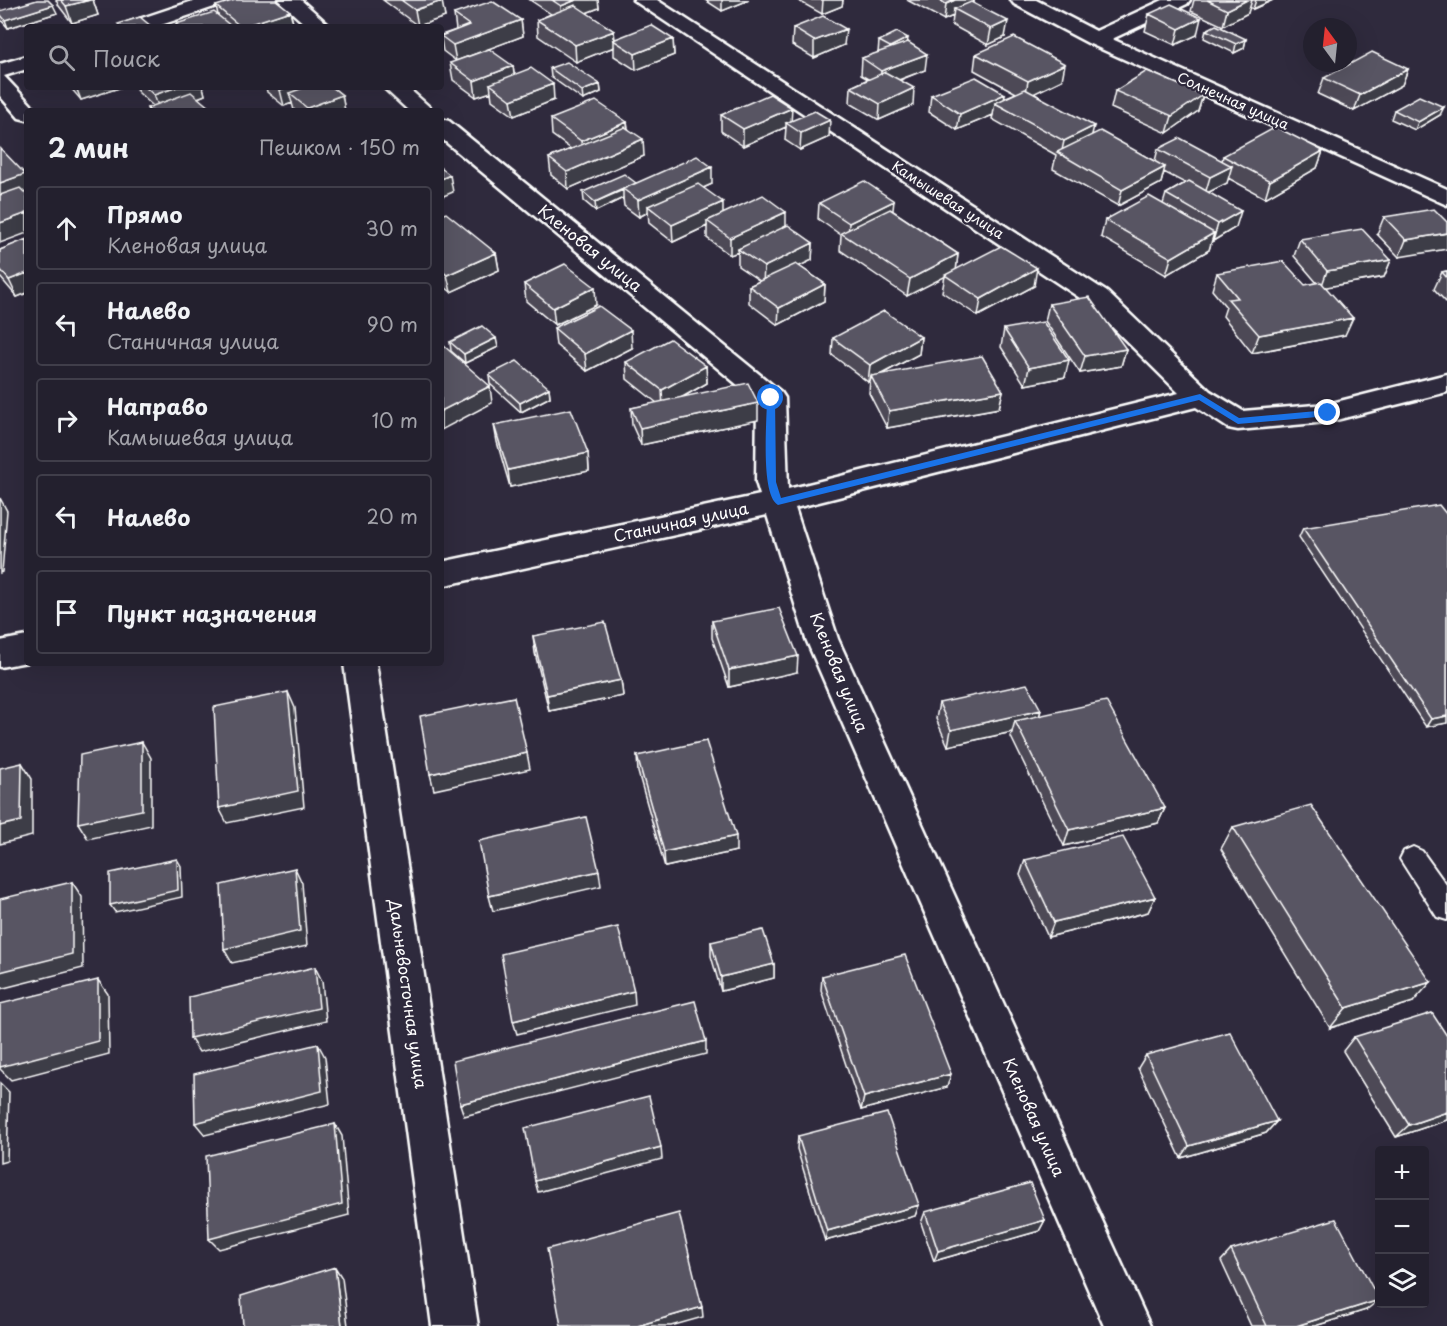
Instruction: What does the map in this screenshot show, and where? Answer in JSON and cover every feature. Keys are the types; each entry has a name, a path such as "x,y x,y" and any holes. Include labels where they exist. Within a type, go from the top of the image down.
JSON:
{"street":[{"path":"143,24 216,0"},
{"path":"288,0 317,24"},
{"name":"Камышевая улица","path":"643,0 1098,298 1200,397 1238,421 1328,413 1447,383"},
{"name":"Солнечная улица","path":"1021,0 1103,35 1447,198"},
{"path":"1103,35 1180,0"},
{"path":"0,71 24,63"},
{"path":"0,82 24,110"},
{"path":"398,90 419,108"},
{"name":"Кленовая улица","path":"444,128 771,398 771,482 822,639 1127,1326"},
{"name":"Станичная улица","path":"444,573 778,502 1200,397"},
{"path":"0,654 24,650"},
{"name":"Дальневосточная улица","path":"360,666 455,1326"}],"lane":[{"path":"1413,859 1447,908"}],"building":[{"path":"37,0 48,0 53,5 5,20 0,14 0,11"},
{"path":"61,0 90,0 66,6"},
{"path":"235,0 276,0 290,11 250,24 237,24 216,6"},
{"path":"401,0 441,0 442,1 415,10"},
{"path":"552,0 576,0 561,6"},
{"path":"939,0 955,0 946,4"},
{"path":"1207,0 1247,0 1227,10"},
{"path":"492,1 521,20 453,45 444,38 444,35 469,25 454,14"},
{"path":"971,2 1008,21 991,29 954,9"},
{"path":"1171,4 1201,18 1179,29 1149,14"},
{"path":"575,5 614,31 575,45 537,20"},
{"path":"214,12 228,24 176,24"},
{"path":"823,16 846,29 814,41 793,28"},
{"path":"140,17 148,24 118,24"},
{"path":"651,25 673,39 635,54 613,40"},
{"path":"1216,25 1246,39 1236,44 1206,30"},
{"path":"897,32 908,38 890,47 879,41"},
{"path":"1014,37 1065,64 1028,81 976,54"},
{"path":"908,42 927,54 881,71 862,58"},
{"path":"489,49 513,66 474,81 450,63"},
{"path":"1372,52 1408,69 1360,95 1324,78 1335,72 1357,72 1357,60"},
{"path":"567,62 600,84 582,91 550,68"},
{"path":"531,68 553,84 511,100 490,84"},
{"path":"1147,71 1203,95 1172,116 1115,91"},
{"path":"885,72 914,88 880,104 851,87"},
{"path":"976,77 1005,94 960,114 931,95"},
{"path":"1025,89 1094,126 1064,141 995,103"},
{"path":"148,90 168,90 154,95"},
{"path":"298,90 336,90 342,95 307,108 289,93"},
{"path":"191,92 210,108 147,108"},
{"path":"770,94 792,108 743,129 721,115"},
{"path":"1419,96 1444,107 1418,122 1394,110"},
{"path":"596,101 627,122 581,141 551,119"},
{"path":"815,111 830,120 801,133 786,123"},
{"path":"625,127 643,139 567,172 549,158"},
{"path":"1276,127 1323,151 1270,181 1223,156"},
{"path":"1100,131 1165,167 1122,190 1057,152"},
{"path":"1180,138 1232,166 1210,177 1158,149"},
{"path":"0,148 24,174 0,183"},
{"path":"697,156 712,167 638,200 623,189"},
{"path":"624,174 636,183 595,202 583,192"},
{"path":"864,181 894,201 849,223 819,203"},
{"path":"1189,181 1241,211 1218,224 1166,194"},
{"path":"698,184 723,202 672,225 648,206"},
{"path":"20,188 24,192 24,214 0,223 0,195"},
{"path":"763,195 786,212 730,238 707,221"},
{"path":"1149,196 1214,233 1171,258 1105,220"},
{"path":"890,209 958,254 910,279 841,233"},
{"path":"1434,209 1447,222 1447,233 1406,240 1384,217"},
{"path":"446,213 496,253 447,275 444,272 444,214"},
{"path":"788,225 813,243 764,267 738,249"},
{"path":"1362,229 1391,260 1327,271 1300,239"},
{"path":"24,240 24,274 9,280 0,269 0,250"},
{"path":"1001,246 1037,268 981,299 945,275"},
{"path":"1283,261 1305,285 1321,282 1353,318 1259,335 1228,299 1238,298 1217,273"},
{"path":"565,264 595,287 553,308 524,284"},
{"path":"796,264 825,284 779,308 749,286"},
{"path":"1089,297 1126,349 1085,356 1049,304"},
{"path":"599,306 631,330 585,354 554,328"},
{"path":"884,311 921,337 870,365 833,338"},
{"path":"1043,322 1069,360 1029,368 1004,329"},
{"path":"482,326 496,338 464,354 450,342"},
{"path":"670,339 706,366 662,390 626,362"},
{"path":"444,346 490,386 444,409"},
{"path":"982,356 1003,391 889,411 871,376"},
{"path":"517,361 549,388 520,403 489,375"},
{"path":"748,383 758,403 640,428 631,408"},
{"path":"571,409 588,453 508,470 494,425"},
{"path":"1439,505 1447,515 1447,716 1431,719 1303,528"},
{"path":"779,608 798,656 729,670 712,621"},
{"path":"605,622 621,680 547,695 533,636"},
{"path":"1027,684 1041,710 951,730 939,703"},
{"path":"288,692 298,791 219,808 214,707"},
{"path":"514,697 527,753 430,774 420,716"},
{"path":"1106,701 1165,808 1069,830 1015,721"},
{"path":"706,741 736,836 664,852 637,756"},
{"path":"142,742 142,810 78,823 80,755"},
{"path":"22,763 21,821 0,826 0,768"},
{"path":"1311,805 1431,982 1346,1008 1233,827"},
{"path":"586,817 599,871 489,896 479,841"},
{"path":"1123,837 1155,897 1054,922 1025,860"},
{"path":"177,859 178,890 110,905 110,873"},
{"path":"295,868 300,931 224,949 221,885"},
{"path":"72,882 72,954 0,972 0,899"},
{"path":"618,927 634,991 513,1021 501,954"},
{"path":"763,930 774,964 721,977 711,942"},
{"path":"905,955 951,1074 864,1097 822,976"},
{"path":"315,967 319,1008 190,1038 189,997"},
{"path":"98,980 98,1041 0,1067 0,1004"},
{"path":"695,1001 706,1041 460,1104 453,1061"},
{"path":"1432,1013 1447,1036 1447,1112 1409,1125 1354,1037"},
{"path":"1230,1032 1277,1121 1189,1146 1146,1055"},
{"path":"318,1044 322,1091 195,1123 194,1074"},
{"path":"649,1096 661,1147 535,1181 525,1128"},
{"path":"887,1113 919,1205 827,1231 798,1136"},
{"path":"335,1124 342,1204 209,1239 206,1156"},
{"path":"1030,1183 1045,1220 938,1251 925,1212"},
{"path":"679,1213 702,1307 637,1326 561,1326 547,1249"},
{"path":"1336,1219 1375,1292 1375,1301 1296,1326 1267,1326 1231,1250"},
{"path":"335,1267 342,1326 243,1326 241,1296"}],"route":[{"path":"771,398 771,482 778,502 1200,397 1238,421 1328,413"}]}
